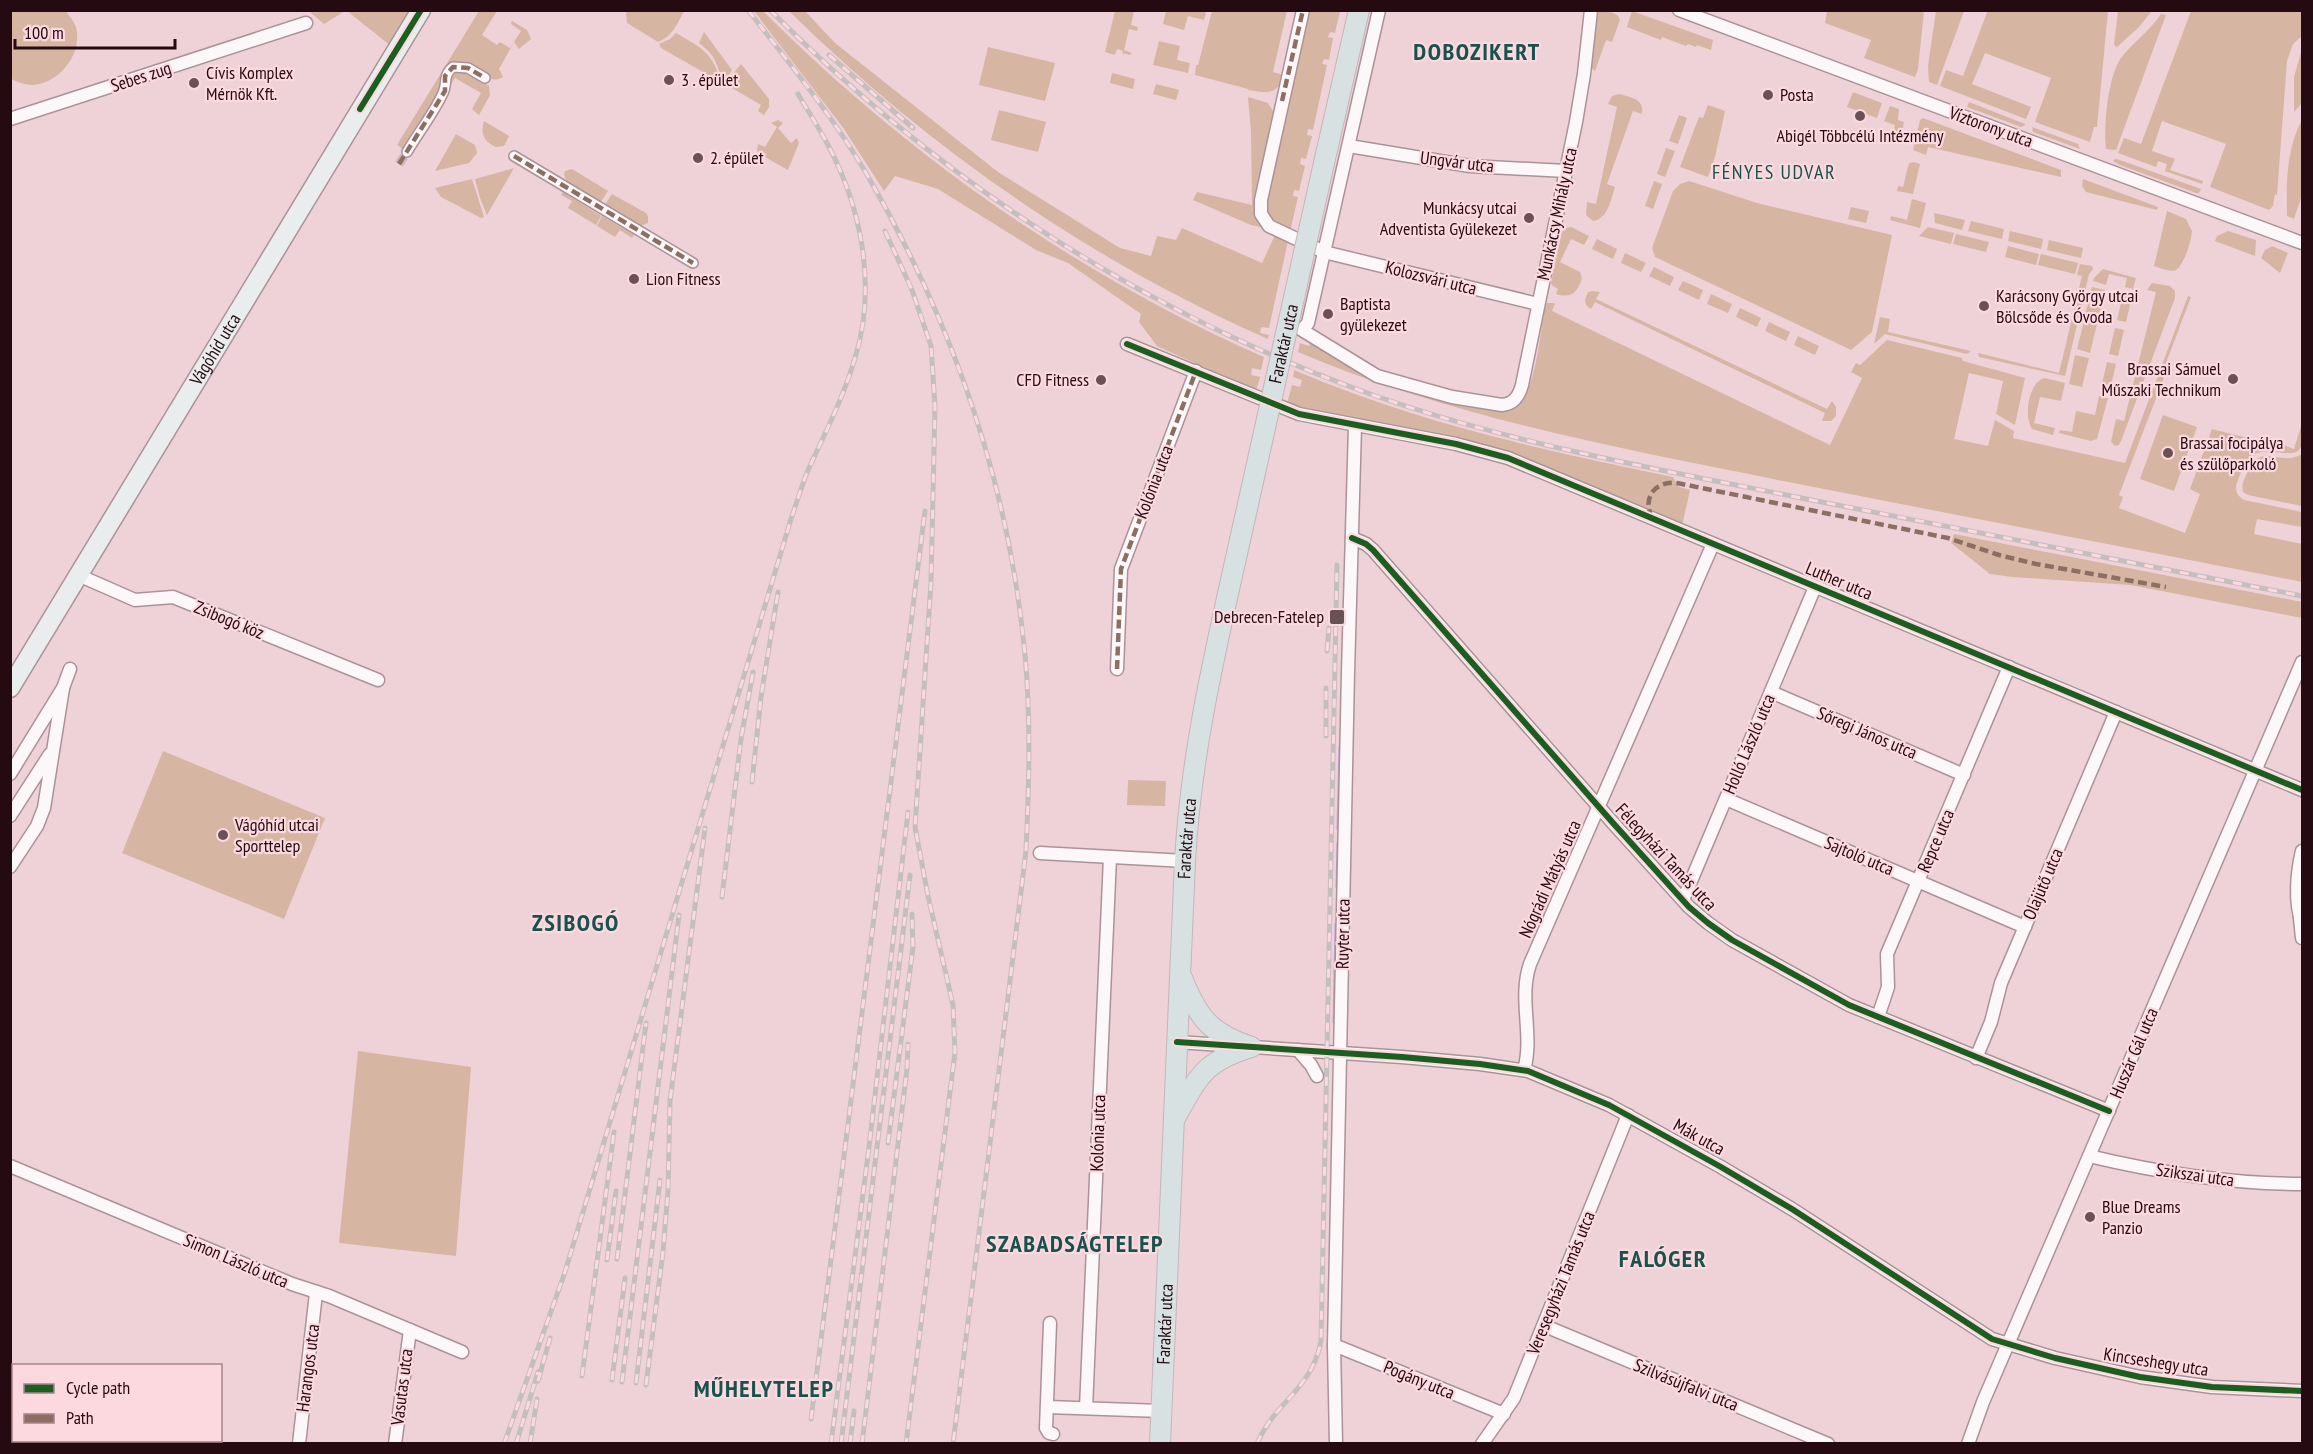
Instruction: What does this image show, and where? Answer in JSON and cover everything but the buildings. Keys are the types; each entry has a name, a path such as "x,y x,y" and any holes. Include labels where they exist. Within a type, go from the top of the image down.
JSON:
{"main road":[{"name":"Vágóhíd utca","path":"10,688 421,10"},
{"name":"Faraktár utca","path":"1160,1443 1185,861 1195,754 1210,675 1359,10"},
{"path":"1180,972 1192,1001 1206,1023 1226,1038 1251,1047"},
{"path":"1174,1121 1210,1064 1224,1056 1251,1047"}],"street":[{"path":"1304,10 1281,105 1260,210 1264,220 1273,228 1324,252"},
{"name":"Faraktár utca","path":"1379,10 1308,323 1302,330 1377,376 1452,396 1502,405"},
{"name":"Munkácsy Mihály utca","path":"1502,405 1514,401 1521,390 1584,74 1591,10"},
{"name":"Víztorony utca","path":"1679,10 2302,243"},
{"name":"Sebes zug","path":"10,119 306,23"},
{"path":"407,152 445,91 445,76 448,71 453,67 468,68 485,78"},
{"name":"Ungvár utca","path":"1349,146 1470,166 1566,171"},
{"path":"514,156 693,263"},
{"name":"Kolozsvári utca","path":"1324,252 1538,304"},
{"path":"1127,344 1196,371"},
{"name":"Luther utca","path":"1196,371 1299,414 1495,454 2302,790"},
{"name":"Kolónia utca","path":"1117,669 1121,569 1196,371"},
{"name":"Ruyter utca","path":"1336,1443 1334,1345 1355,426"},
{"name":"Félegyházi Tamás utca","path":"1352,538 1366,544 1377,554 1702,919 1732,940 1825,993 1976,1058 2109,1111"},
{"name":"Nógrádi Mátyás utca","path":"1524,1070 1527,1055 1524,998 1527,975 1713,544"},
{"name":"Zsibogó köz","path":"78,575 135,600 173,597 378,680"},
{"name":"Holló László utca","path":"1683,900 1815,587"},
{"name":"Huszár Gál utca","path":"1968,1443 1983,1402 2302,662"},
{"name":"Repce utca","path":"1878,1017 1888,987 1887,954 2009,668"},
{"path":"10,867 37,826 44,808 63,688 69,669"},
{"path":"10,774 63,688"},
{"name":"Sőregi János utca","path":"1771,692 1964,775"},
{"name":"Olajütő utca","path":"1976,1058 1991,1022 2001,983 2115,712"},
{"path":"10,816 53,748"},
{"name":"Sajtoló utca","path":"1726,799 2025,927"},
{"path":"2302,851 2298,880 2302,938"},
{"path":"1040,853 1185,861"},
{"name":"Kolónia utca","path":"1086,1408 1110,857"},
{"name":"Mák utca","path":"1177,1042 1340,1052 1524,1070 1628,1115 1752,1184 1986,1336 2008,1345"},
{"path":"1298,1050 1309,1061 1317,1076"},
{"name":"Veresegyházi Tamás utca","path":"1482,1443 1514,1398 1545,1326 1628,1115"},
{"name":"Szikszai utca","path":"2089,1156 2196,1178 2266,1184 2302,1184"},
{"name":"Simon László utca","path":"10,1166 462,1352"},
{"name":"Harangos utca","path":"299,1443 316,1293"},
{"path":"1050,1323 1046,1428 1049,1433 1053,1434"},
{"name":"Szilvásújfalvi utca","path":"1545,1326 1828,1443"},
{"name":"Vasutas utca","path":"395,1443 410,1330"},
{"name":"Pogány utca","path":"1334,1345 1504,1414"},
{"name":"Kincseshegy utca","path":"2008,1345 2076,1364 2140,1377 2222,1388 2302,1391"},
{"path":"1047,1407 1161,1411"}],"shaded area":[{"path":"626,10 684,11 671,33 658,42 627,23"},
{"path":"1988,10 2108,11 2097,127 2094,127 2090,142 2035,122 2051,78 1985,53 1972,84 2031,107 2026,119 1940,86 1946,70 1963,76"},
{"path":"10,11 66,11 73,21 77,37 73,56 60,73 52,79 33,85 11,79"},
{"path":"309,11 345,11 324,24"},
{"path":"347,11 415,11 391,46"},
{"path":"479,11 497,11 482,35 497,45 500,42 510,48 521,31 511,24 512,21 527,30 531,39 519,49 514,42 499,69 503,77 498,79 491,79 472,67 453,64 442,89 404,150 397,145"},
{"path":"754,11 763,11 818,64 876,114 935,162 997,207 1127,289 1264,357 1261,370 1252,368 1251,375 1260,377 1256,391 1157,346 1139,322 1141,314 1068,263 1036,250 938,189 895,176 884,191 844,129"},
{"path":"789,11 805,11 835,43 998,172 1120,248 1151,256 1157,236 1176,240 1182,228 1262,263 1275,235 1288,241 1269,328 1261,327 1260,333 1269,335 1268,339 1137,274 1075,237 954,154 842,61"},
{"path":"1115,11 1134,11 1131,25 1138,27 1137,31 1129,29 1124,50 1132,53 1130,55 1117,49 1115,55 1105,52"},
{"path":"1166,11 1204,11 1206,13 1204,20 1188,16 1184,30 1163,24"},
{"path":"1212,11 1287,11 1273,72 1284,75 1275,90 1266,92 1248,90 1195,75"},
{"path":"1307,11 1340,11 1335,33 1330,32 1328,37 1333,38 1329,60 1324,59 1322,64 1327,65 1313,130 1308,129 1307,135 1312,136 1306,159 1301,158 1300,164 1305,166 1299,191 1294,190 1293,196 1298,197 1290,232 1271,219 1266,204"},
{"path":"1596,11 1614,13 1620,20 1612,42 1606,40 1595,71 1590,67"},
{"path":"1632,11 1713,40 1711,50 1697,45 1696,47 1688,44 1686,46 1662,37 1661,40 1627,27"},
{"path":"1827,11 1924,11 1918,69 1915,77 1864,58 1871,40 1825,23"},
{"path":"1936,11 1964,11 1937,85 1929,82 1928,66"},
{"path":"2118,11 2152,11 2139,27 2117,47 2114,45"},
{"path":"2191,11 2302,11 2302,36 2293,44 2287,61 2277,195 2275,194 2273,206 2269,210 2210,187 2226,144 2162,121 2152,151 2175,159 2170,170 2203,181 2202,184 2165,171 2167,164 2158,161 2156,167 2118,153 2124,138 2141,144"},
{"path":"2161,14 2166,15 2116,150 2106,149 2105,128 2108,102 2116,66"},
{"path":"704,32 732,70 724,82 713,57 699,43"},
{"path":"676,33 708,55 719,76 717,80 661,48 659,44"},
{"path":"1159,41 1180,46 1177,60 1190,63 1188,73 1153,65"},
{"path":"988,47 1055,63 1045,101 979,85"},
{"path":"2302,49 2302,103 2294,112 2294,77"},
{"path":"741,64 769,99 769,107 764,115 758,111 761,105 725,84"},
{"path":"454,70 466,71 489,86 490,95 479,115 472,109 481,93 455,78 448,89 450,73"},
{"path":"1112,73 1135,79 1133,89 1110,83"},
{"path":"1156,84 1179,90 1176,100 1153,94"},
{"path":"1853,92 1882,103 1877,118 1847,107"},
{"path":"1619,94 1639,102 1642,114 1633,111 1607,184 1615,187 1610,203 1602,217 1593,221 1586,215 1587,202 1596,204 1617,107 1608,104 1612,96"},
{"path":"1248,97 1268,103 1273,111 1264,228 1251,225 1193,200 1197,192 1252,205"},
{"path":"1969,102 2025,125 2021,127 1967,107"},
{"path":"1708,105 1725,111 1708,177 1680,167 1699,117 1703,118"},
{"path":"1890,106 1899,109 1898,120 1904,122 1901,137 1892,135 1895,125 1884,121"},
{"path":"999,110 1046,122 1038,152 991,140"},
{"path":"1679,115 1687,118 1678,144 1669,141"},
{"path":"1923,118 2061,170 2061,177 1928,147 1926,155 1913,150 1920,120"},
{"path":"778,120 783,123 778,128 791,143 797,138 799,143 788,170 763,156 760,162 757,150 758,144 765,147 777,127 771,123"},
{"path":"2302,120 2302,195 2294,219 2287,216 2287,177 2290,153"},
{"path":"484,121 509,136 504,146 496,147 488,143 482,130"},
{"path":"2032,127 2078,144 2080,149 2033,132"},
{"path":"456,134 475,145 477,153 469,163 435,171"},
{"path":"1666,148 1675,151 1665,177 1657,174"},
{"path":"2115,159 2201,189 2199,193 2196,193 2120,165 2113,161"},
{"path":"1909,163 1920,164 1913,194 1897,191 1898,186 1903,187"},
{"path":"514,168 487,215 475,179"},
{"path":"572,169 608,191 600,203 567,183 565,171"},
{"path":"472,179 484,217 481,218 441,197 435,188"},
{"path":"2083,179 2158,207 2157,210 2086,192 2082,186"},
{"path":"1654,181 1662,184 1653,209 1645,206"},
{"path":"1689,181 1757,203 1892,235 1872,332 1851,350 1655,257 1652,248 1673,191 1680,184"},
{"path":"563,192 601,216 596,225 568,208 572,201 561,195"},
{"path":"612,194 646,213 648,223 640,226 604,206"},
{"path":"1912,199 1926,203 1920,228 1890,220 1891,216 1907,220"},
{"path":"1851,207 1869,211 1866,223 1848,219"},
{"path":"2167,211 2186,219 2192,231 2184,260 2174,271 2154,266"},
{"path":"1934,213 1965,220 1962,230 1935,223"},
{"path":"602,216 634,235 632,238 620,230 615,237 597,226"},
{"path":"1971,221 2004,229 2002,239 1968,231"},
{"path":"1571,227 1589,236 1584,245 1571,239 1560,262 1580,272 1582,278 1573,293 1566,296 1556,294 1558,289 1551,283 1562,232"},
{"path":"1928,227 1954,233 1951,244 1919,236"},
{"path":"2010,231 2043,239 2041,249 2008,241"},
{"path":"2228,231 2256,240 2255,256 2215,241 2217,236"},
{"path":"1956,234 1989,242 1986,252 1953,244"},
{"path":"1597,239 1617,249 1613,259 1592,249"},
{"path":"2049,240 2083,248 2081,258 2047,250"},
{"path":"2008,246 2039,254 2036,265 2005,257"},
{"path":"2272,246 2288,253 2280,273 2261,258 2265,250"},
{"path":"1625,253 1646,263 1641,272 1621,263"},
{"path":"2041,254 2078,263 2075,274 2038,265"},
{"path":"2080,264 2092,266 2093,269 2089,274 2065,376 1979,357 1978,353 2059,373 2082,276 2077,275"},
{"path":"1654,267 1674,277 1670,286 1649,276"},
{"path":"2103,269 2136,278 2133,289 2125,287 2127,278 2109,274 2106,285 2093,281"},
{"path":"1683,281 1703,290 1699,300 1678,290"},
{"path":"2152,283 2170,286 2175,291 2175,298 2121,441 2115,446 2111,442 2116,419 2124,421 2156,292 2147,290"},
{"path":"2092,287 2105,290 2098,319 2085,316"},
{"path":"1588,292 1600,292 1596,299 1827,409 1832,401 1836,407 1836,416 1831,421 1822,421 1825,413 1595,302 1591,309 1586,305 1585,300"},
{"path":"1711,294 1732,304 1728,313 1707,304"},
{"path":"2123,294 2132,296 2126,322 2117,320"},
{"path":"2188,296 2191,297 2163,371 2166,372 2119,495 2123,497 2119,508 2185,533 2200,494 2190,489 2212,429 2294,449 2302,423 2302,442 2298,451 2254,454 2246,463 2236,489 2244,500 2302,512 2302,527 2257,519 2254,534 2302,544 2302,582 1598,443 1537,429 1416,395 1298,352 1300,343 1309,346 1311,340 1376,380 1512,410 1527,393 1532,379 1545,307 1547,303 1555,303 1552,311 1830,445 1862,378 1851,372 1856,363 1860,365 1887,340 1962,358 1963,361 2025,378 2015,425 1996,414 2003,381 1969,373 1954,439 1988,446 1995,420 2014,431 2013,438 2125,463"},
{"path":"1740,308 1761,318 1757,327 1736,317"},
{"path":"1880,317 1890,319 1888,332 1971,351 1967,354 1885,334 1874,344"},
{"path":"2084,321 2097,324 2090,353 2077,349"},
{"path":"1769,322 1790,332 1786,341 1765,331"},
{"path":"2115,328 2124,330 2118,356 2109,354"},
{"path":"1798,336 1819,346 1815,355 1794,345"},
{"path":"2075,355 2089,358 2082,387 2069,384"},
{"path":"2107,362 2116,364 2110,390 2101,388"},
{"path":"1294,370 1434,420 1577,457 1673,477 1679,487 1690,490 1682,526 1578,482 1287,404 1292,385 1300,387 1302,380 1293,377"},
{"path":"2045,378 2065,383 2061,401 2040,397 2034,423 2055,428 2053,435 2032,429 2028,416 2031,392 2039,381"},
{"path":"2099,396 2108,398 2097,439 2091,441 2059,433 2060,430 2072,432 2076,411 2095,415"},
{"name":"Brassai focipálya és szülőparkoló","path":"2163,415 2197,427 2174,491 2140,479"},
{"path":"2302,454 2302,506 2243,492 2245,478 2252,463 2258,458 2264,456 2286,458"},
{"path":"1954,534 2302,602 2302,618 2130,585 1990,574 1951,543"},
{"name":"Vágóhíd utcai Sporttelep","path":"163,751 325,818 284,919 122,853"},
{"path":"1128,780 1166,781 1165,806 1127,805"},
{"path":"358,1051 471,1067 456,1256 339,1243"}],"waterway":[{"path":"1338,829 1340,746"},
{"path":"1337,887 1338,843"},
{"path":"1334,1022 1336,924"}],"tunnel":[{"path":"399,164 407,152"}],"railway":[{"path":"748,10 810,90 853,152 897,229 925,287 972,405 990,466 1017,591 1025,655 1029,728 1026,851 953,1444"},
{"path":"770,10 834,71 901,128 971,182 1044,232 1119,278 1197,320 1277,357 1359,390 1465,424 1573,451 2302,596"},
{"path":"829,55 913,128"},
{"path":"504,1444 565,1272 791,519 806,474 846,386 862,331 865,277 862,249 850,195 825,139 798,94"},
{"path":"885,231 912,290 931,346 935,406 931,582 915,827 953,1005 955,1052 906,1444"},
{"path":"811,1419 925,511"},
{"path":"1257,1444 1273,1417 1310,1372 1321,1341 1337,565"},
{"path":"752,782 761,697 778,592"},
{"path":"1327,651 1329,628"},
{"path":"722,897 741,739 753,672"},
{"path":"1326,688 1326,736"},
{"path":"831,1444 869,1147 908,812"},
{"path":"646,1385 663,1252 668,1191 670,1101 705,828"},
{"path":"841,1444 910,875"},
{"path":"888,1143 913,947 912,914"},
{"path":"622,1382 679,915"},
{"path":"617,1259 646,1023"},
{"path":"862,1444 907,1069 908,1044"},
{"path":"582,1376 614,1132"},
{"path":"636,1383 660,1180"},
{"path":"607,1260 616,1191"},
{"path":"612,1380 625,1278"},
{"path":"538,1381 550,1338"},
{"path":"516,1444 538,1372"},
{"path":"530,1444 537,1399"},
{"path":"850,1444 854,1411"}],"marked path":[{"path":"1282,101 1303,10"},
{"path":"399,164 445,91 445,76 453,67 468,68 485,78"},
{"path":"514,156 693,263"},
{"path":"1117,669 1121,569 1196,371"},
{"path":"1652,518 1649,510 1652,492 1662,485 1677,483 1948,538 1999,555 2036,564 2166,587"}],"cycle path":[{"path":"360,109 421,10"},
{"path":"1127,344 1299,414 1456,444 1508,458 2302,790"},
{"path":"1352,538 1373,550 1613,823 1689,907 1708,923 1732,940 1849,1005 2109,1111"},
{"path":"1177,1042 1402,1057 1528,1071 1609,1105 1721,1167 1792,1209 1992,1339 2055,1358 2140,1377 2212,1387 2302,1391"}],"place":[{"name":"3 . épület","path":"669,80"},
{"name":"Cívis Komplex Mérnök Kft.","path":"194,83"},
{"name":"Posta","path":"1768,95"},
{"name":"Abigél Többcélú Intézmény","path":"1860,116"},
{"name":"2. épület","path":"698,158"},
{"name":"Munkácsy utcai Adventista Gyülekezet","path":"1529,218"},
{"name":"Lion Fitness","path":"634,279"},
{"name":"Karácsony György utcai Bölcsőde és Óvoda","path":"1984,306"},
{"name":"Baptista gyülekezet","path":"1328,314"},
{"name":"Brassai Sámuel Műszaki Technikum","path":"2233,379"},
{"name":"CFD Fitness","path":"1101,380"},
{"name":"Brassai focipálya és szülőparkoló","path":"2168,453"},
{"name":"Debrecen-Fatelep","path":"1337,617"},
{"name":"Vágóhíd utcai Sporttelep","path":"223,835"},
{"name":"Blue Dreams Panzio","path":"2090,1217"}],"district":[{"name":"DOBOZIKERT","path":"1477,52"},
{"name":"FÉNYES UDVAR","path":"1774,172"},
{"name":"ZSIBOGÓ","path":"576,923"},
{"name":"SZABADSÁGTELEP","path":"1075,1244"},
{"name":"FALÓGER","path":"1663,1259"},
{"name":"MŰHELYTELEP","path":"764,1389"}]}
